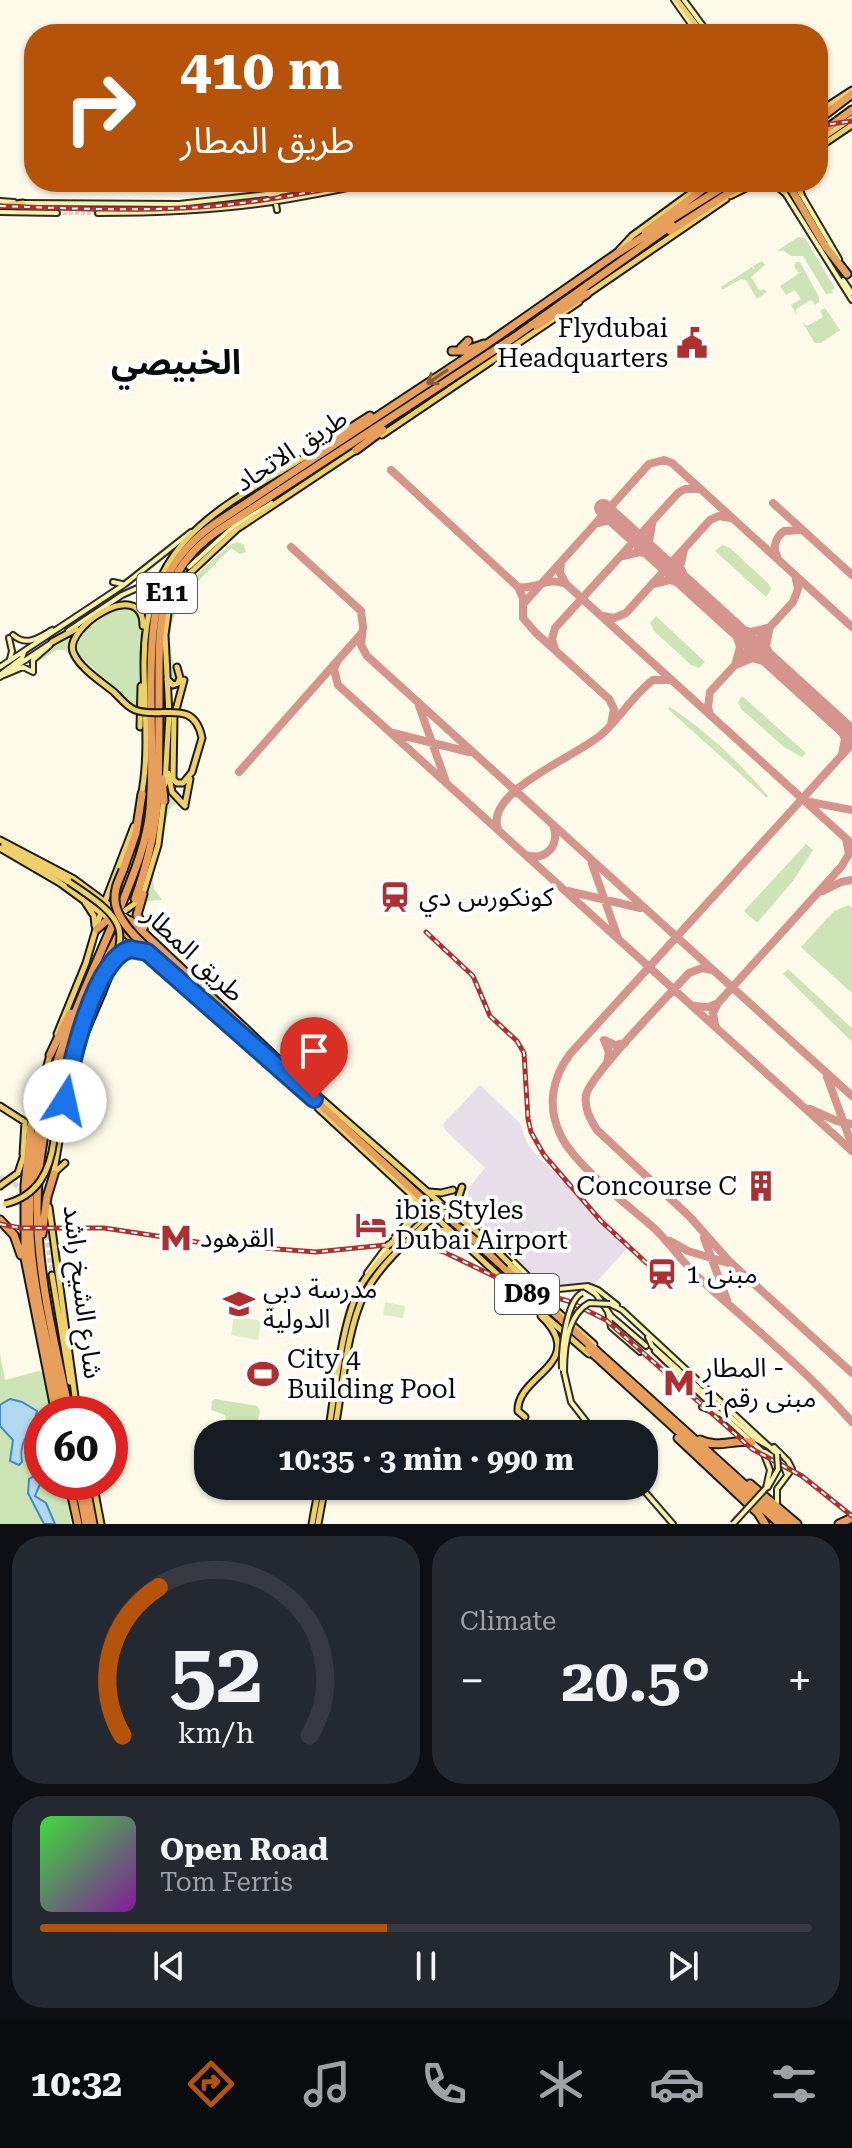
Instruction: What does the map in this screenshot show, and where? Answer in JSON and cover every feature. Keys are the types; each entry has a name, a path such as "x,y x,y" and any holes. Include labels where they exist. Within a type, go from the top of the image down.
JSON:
{"highway":[{"path":"828,117 852,92"},
{"path":"828,121 852,105"},
{"path":"668,219 701,192"},
{"path":"668,219 707,192"},
{"name":"طريق الاتحاد","path":"121,909 144,842 146,795 150,782 153,620 160,590 175,562 189,545 213,525 487,344 668,219 714,192"},
{"name":"طريق الاتحاد","path":"139,898 154,825 161,614 169,588 188,556 216,532 409,408 723,192"},
{"path":"627,256 731,192"},
{"path":"797,192 843,275"},
{"path":"516,336 528,332 587,294"},
{"path":"462,351 461,348 468,341"},
{"path":"452,351 487,344"},
{"path":"323,446 377,412 390,408"},
{"path":"356,450 409,408"},
{"path":"159,734 164,801"},
{"path":"144,736 150,782"},
{"path":"146,795 115,897 121,920 214,1005 226,1002"},
{"path":"139,898 137,917 154,942"},
{"path":"50,1055 108,919"},
{"path":"53,1068 108,919"},
{"path":"97,929 108,919 130,923 168,958"},
{"path":"70,1396 64,1387 40,1248 37,1200 41,1157 51,1097 67,1048 84,1005 125,925 130,923"},
{"name":"طريق المطار","path":"130,923 154,942 214,1005 427,1201"},
{"name":"طريق المطار","path":"122,934 147,952 162,969 285,1061 305,1089"},
{"path":"112,960 130,949 147,952"},
{"path":"29,1284 27,1246 33,1157 42,1106 70,1013"},
{"path":"60,1116 67,1048"},
{"path":"31,1127 23,1231 29,1284 52,1396"},
{"path":"40,1248 47,1197 54,1174"},
{"name":"D89","path":"439,1213 601,1354 788,1524"},
{"name":"D89","path":"439,1213 776,1522"},
{"path":"0,1220 17,1241 33,1304"},
{"path":"29,1233 59,1396"},
{"path":"655,1412 685,1445 758,1513 765,1524"},
{"path":"678,1425 709,1444 752,1442"},
{"path":"714,1457 800,1524"},
{"path":"75,1500 78,1524"},
{"path":"79,1500 86,1521"},
{"path":"88,1500 93,1524"},
{"path":"839,1524 852,1518"}],"main road":[{"path":"676,0 695,24"},
{"path":"684,0 697,24"},
{"path":"828,106 852,92"},
{"path":"828,134 852,118"},
{"path":"828,141 852,125"},
{"path":"0,204 163,205 280,192"},
{"path":"277,210 275,202 280,192"},
{"path":"302,197 310,192"},
{"path":"98,213 177,212 233,207 327,192"},
{"path":"616,254 632,236 692,192"},
{"name":"طريق الاتحاد","path":"189,567 234,526 566,312 587,294 737,192"},
{"path":"784,192 843,275 852,283"},
{"path":"233,207 268,201 273,193"},
{"path":"801,194 852,293"},
{"path":"0,212 57,213"},
{"path":"843,275 852,300"},
{"path":"1,676 22,656 125,584 191,532 323,446"},
{"path":"99,615 76,632 72,649 76,658 136,710 181,713 194,720 202,738 185,806 175,796 169,782 168,737 166,678 165,635 169,606 182,581 237,529 273,503"},
{"path":"144,643 157,583 168,562 191,532"},
{"path":"113,582 125,584"},
{"path":"1,676 24,666 33,672 33,660 51,642 122,595 151,582"},
{"path":"91,606 92,597"},
{"path":"0,667 121,604 135,606 143,617 146,795 105,900 102,906 92,905"},
{"path":"9,661 11,636 29,642 72,619"},
{"path":"140,727 144,665"},
{"path":"166,678 173,685 178,683 177,667"},
{"path":"184,680 174,717 173,779 183,783 192,772"},
{"path":"130,923 158,845 168,737"},
{"path":"0,843 69,882 107,910 118,926 120,945 80,1046 48,1169 38,1185 23,1198 3,1204"},
{"name":"طريق المطار","path":"0,843 39,859 90,889 117,910 121,909 130,923"},
{"name":"طريق المطار","path":"0,843 92,905 122,934"},
{"path":"90,889 104,891 115,877"},
{"path":"82,898 95,919 93,944"},
{"path":"105,900 108,919 139,898"},
{"path":"0,1186 20,1169 50,1055 97,929"},
{"path":"60,1116 69,1060 122,934"},
{"path":"305,1089 359,1149 406,1189 439,1213 466,1224 504,1252 540,1288 593,1287 770,1446 777,1454 778,1469 773,1481 733,1524"},
{"path":"305,1089 425,1190 439,1213 469,1246 608,1369"},
{"path":"0,1106 24,1119 27,1128 20,1169"},
{"name":"شارع الشيخ راشد","path":"60,1116 49,1221 75,1396"},
{"path":"15,1142 22,1140 25,1143"},
{"path":"400,1161 401,1169"},
{"path":"54,1174 65,1163"},
{"path":"382,1173 389,1174"},
{"path":"462,1187 456,1205 466,1224"},
{"path":"337,1420 360,1304 375,1277 404,1242 415,1220 417,1211 414,1200 406,1189"},
{"path":"425,1190 438,1193 453,1190"},
{"path":"331,1420 347,1328 364,1280 409,1219 427,1208 449,1208 586,1336 601,1354"},
{"path":"387,1246 420,1215 443,1211 460,1218 549,1304"},
{"path":"364,1280 426,1220 439,1213"},
{"path":"404,1242 437,1229 449,1232 469,1246"},
{"path":"52,1275 75,1396"},
{"path":"567,1286 584,1287 596,1294 608,1312 646,1346"},
{"path":"584,1420 568,1393 562,1352 571,1304 582,1293 596,1294"},
{"path":"512,1409 550,1366 557,1349 554,1331 531,1303"},
{"path":"563,1372 575,1315 589,1303 610,1304 622,1310"},
{"path":"608,1312 612,1328 640,1352"},
{"path":"646,1333 659,1356 712,1405 719,1406"},
{"path":"652,1346 758,1441 770,1446"},
{"path":"700,1389 710,1391"},
{"path":"519,1400 518,1411 525,1417"},
{"path":"706,1401 759,1448 781,1462 787,1475"},
{"path":"702,1407 721,1414"},
{"path":"754,1431 790,1462 792,1469 777,1489 777,1505"},
{"path":"759,1448 770,1465 766,1488"},
{"path":"96,1500 101,1524"},
{"path":"312,1524 316,1500"},
{"path":"318,1524 322,1500"},
{"path":"652,1500 673,1524"},
{"path":"847,1524 852,1518"}],"shaded area":[{"path":"480,1085 520,1123 527,1143 537,1156 631,1244 594,1285 546,1288 546,1281 535,1282 489,1232 469,1204 468,1189 485,1168 445,1130 443,1124"}],"green space":[{"path":"798,237 805,238 835,288 833,293 826,294 803,256 777,251"},
{"path":"762,261 765,265 751,277 760,291 764,289 767,292 757,299 746,280 741,279 722,290 721,287 752,267 755,270 753,266"},
{"path":"800,262 819,297 815,305 811,300 796,309 797,315 791,305 801,299 795,290 786,295 780,286 803,271 798,273 794,266"},
{"path":"825,308 840,330 821,343 815,343 802,322 807,326 823,317 820,311"},
{"path":"237,542 244,545 246,552 240,554 231,548 190,591 173,620 170,637 179,678 175,684 169,679 168,654 169,634 177,602 211,561"},
{"path":"722,545 730,548 768,583 771,589 766,597 715,551"},
{"path":"125,607 135,608 142,620 139,708 131,705 75,651 80,636 92,622"},
{"path":"656,616 705,662 699,668 691,665 654,631 650,623"},
{"path":"72,634 70,655 65,650 57,650 34,664 33,661"},
{"path":"742,696 806,753 802,757 784,747 741,709 738,702"},
{"path":"670,707 722,748 757,783 767,798 668,709"},
{"path":"167,783 180,804 173,805 169,810 153,878 154,889 162,900 148,901 139,916 161,841"},
{"path":"806,844 813,850 793,881 757,923 744,911"},
{"path":"848,905 852,908 852,993 801,947 834,911"},
{"path":"788,969 852,1028 852,1042 783,974"},
{"path":"385,1302 405,1306 403,1318 383,1315"},
{"path":"234,1316 261,1321 258,1340 231,1335"},
{"path":"0,1354 5,1380 39,1371 44,1373 48,1396 24,1396 24,1500 68,1500 71,1524 0,1524"},
{"path":"212,1401 257,1406 260,1410 258,1420 226,1420 225,1415 211,1410"}],"water":[{"path":"10,1399 24,1403 24,1441 19,1465 10,1461 13,1440 0,1426 0,1405"},
{"path":"32,1500 46,1503 55,1524 44,1524"}],"taxiway":[{"path":"524,603 649,464 664,460 672,463 852,627"},
{"path":"391,470 518,587 523,598 523,618 609,699 614,709 611,724"},
{"path":"555,650 552,639 555,628 678,493 685,489 698,489"},
{"path":"773,503 852,575"},
{"path":"603,616 614,618 626,613 710,520 719,516 730,518"},
{"path":"599,523 610,520 621,524"},
{"path":"652,524 649,542 657,557"},
{"path":"777,556 775,546 781,533 801,530"},
{"path":"291,547 361,611 361,645 367,656 852,1096"},
{"path":"653,584 670,580 689,586 680,567 684,550"},
{"path":"623,556 640,552 656,557"},
{"path":"518,587 553,582 566,584 560,573 561,562"},
{"path":"710,715 710,692 793,602 798,589 795,575"},
{"path":"566,584 852,844"},
{"path":"736,662 740,647 734,627 751,632 767,628"},
{"path":"738,664 752,658 774,664 766,646 769,631"},
{"path":"239,772 361,634"},
{"path":"338,660 334,669 338,685 852,1151"},
{"path":"498,829 497,815 518,788 602,734 653,680 670,680"},
{"path":"419,706 445,779"},
{"path":"842,754 845,739 837,721 852,728"},
{"path":"393,733 469,752"},
{"path":"852,744 570,1054 553,1092 556,1124 577,1159 655,1229 700,1279 797,1366 852,1422"},
{"path":"805,801 852,810"},
{"path":"526,855 539,856 549,851 554,841 554,828"},
{"path":"718,1003 841,867 849,854 846,839"},
{"path":"592,864 618,938"},
{"path":"823,891 852,880"},
{"path":"568,891 640,908"},
{"path":"712,970 702,968 689,973 601,1070 586,1095 588,1113 597,1130 690,1217 729,1261 852,1373"},
{"path":"695,1006 709,1007 718,1003 713,1013 715,1024"},
{"path":"607,1063 609,1052 604,1040 615,1045 625,1043"},
{"path":"827,1077 852,1145"},
{"path":"810,1109 852,1124"},
{"path":"704,1238 727,1300"},
{"path":"670,1241 688,1251 728,1263"}],"runway":[{"path":"603,508 852,735"}],"tunnel":[{"path":"57,213 98,213"},
{"path":"0,1177 18,1186 38,1208"},
{"path":"426,1202 444,1219"},
{"path":"45,1228 52,1275"},
{"path":"646,1346 680,1378"},
{"path":"640,1352 702,1407"}],"railway":[{"path":"828,125 852,121"},
{"path":"0,206 114,209 206,207 308,192"},
{"path":"426,932 473,976 490,1016 517,1041 524,1053 528,1119 531,1132 544,1155 601,1221 653,1269"},
{"path":"0,1224 20,1228 104,1228 210,1244 316,1252 396,1244 419,1245 444,1252 512,1285 568,1301 606,1320 752,1449 802,1476 852,1516"}],"place":[{"name":"Flydubai Headquarters","path":"692,343"},
{"name":"كونكورس دي","path":"395,897"},
{"name":"Concourse C","path":"761,1186"},
{"name":"ibis Styles Dubai Airport","path":"371,1225"},
{"name":"القرهود","path":"176,1238"},
{"name":"مبنى 1","path":"662,1274"},
{"name":"مدرسة دبي الدولية","path":"239,1304"},
{"name":"City 4 Building Pool","path":"263,1374"},
{"name":"المطار - مبنى رقم 1","path":"679,1383"}],"district":[{"name":"الخبيصي","path":"176,362"}],"route":[{"path":"65,1101 84,1020 112,960 130,949 147,952 314,1099"}]}
